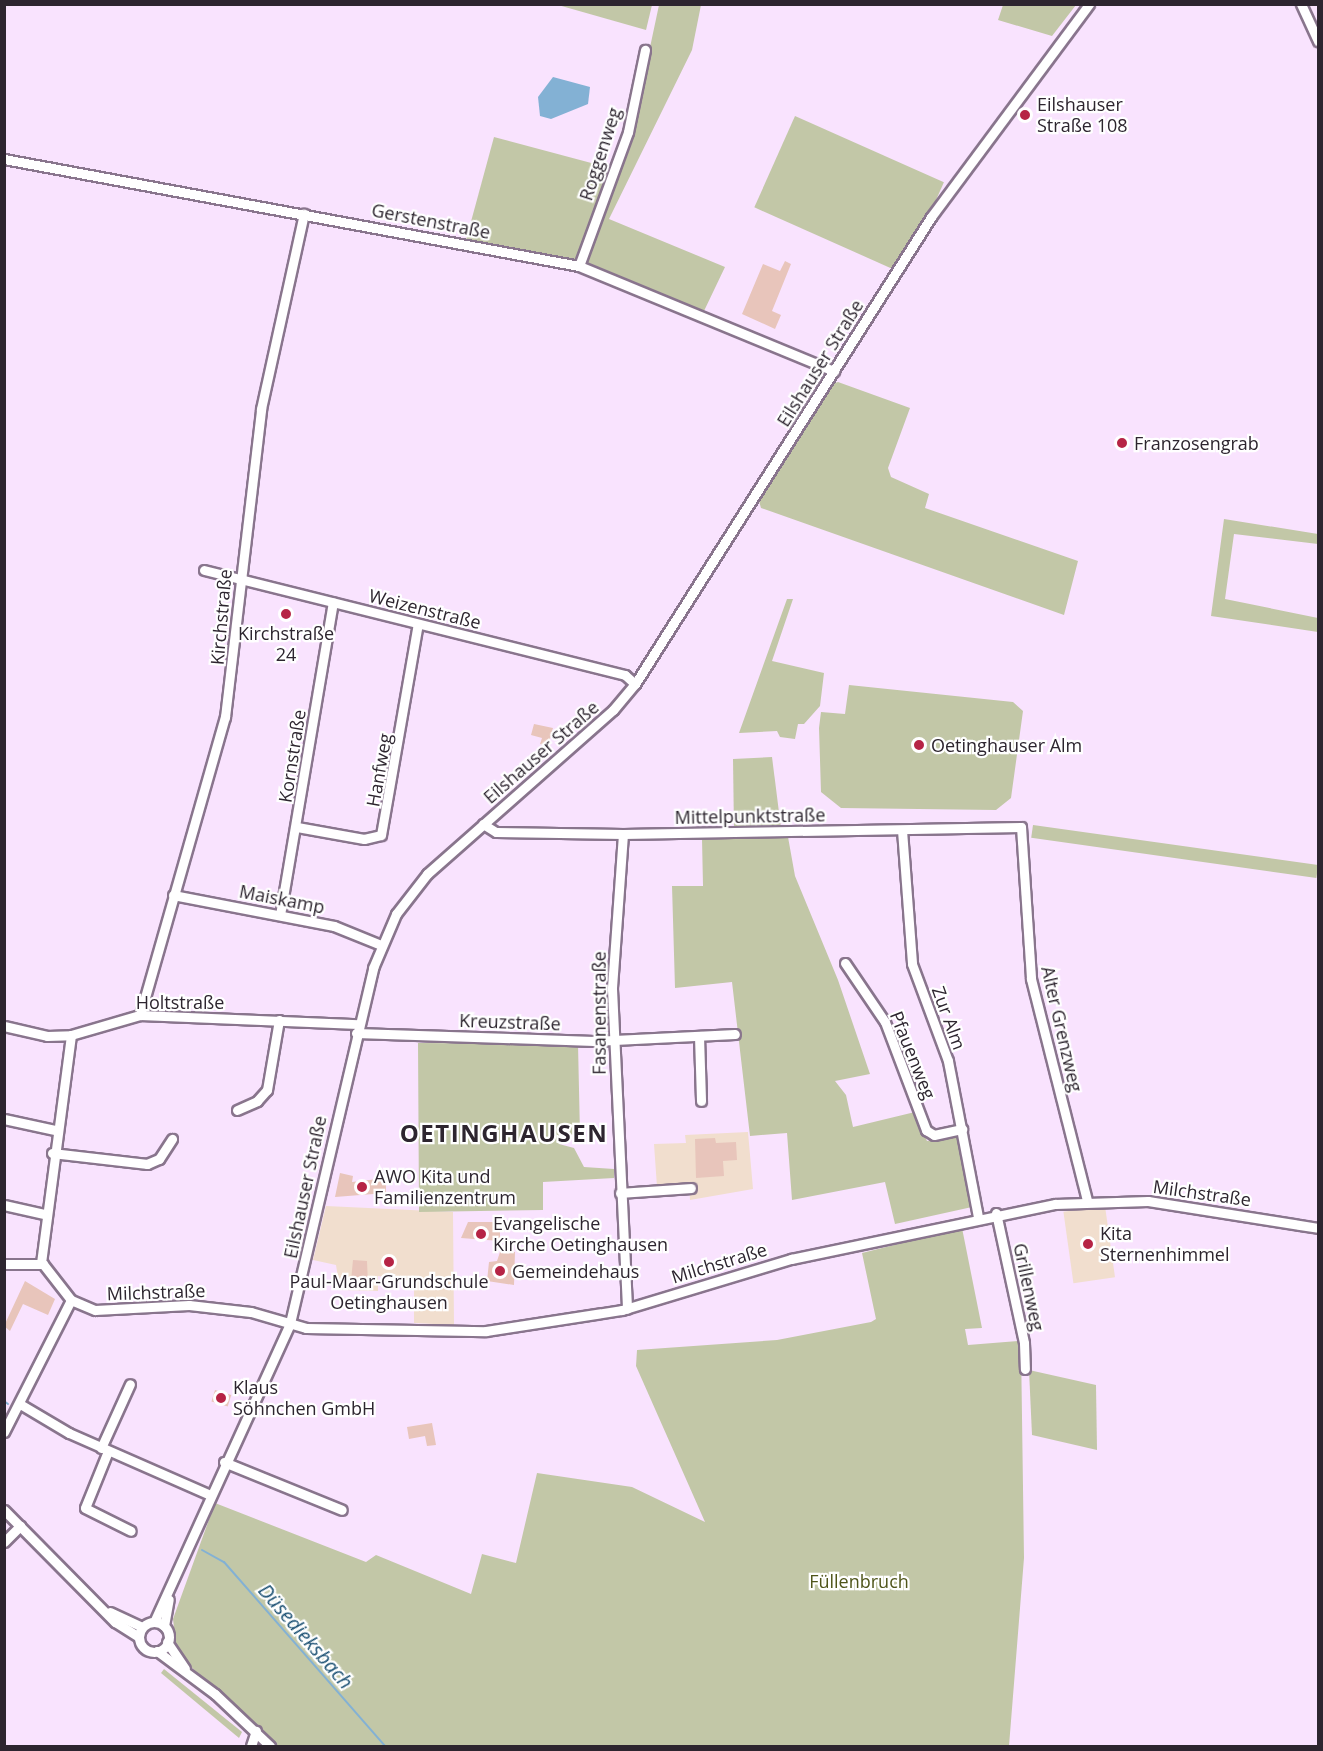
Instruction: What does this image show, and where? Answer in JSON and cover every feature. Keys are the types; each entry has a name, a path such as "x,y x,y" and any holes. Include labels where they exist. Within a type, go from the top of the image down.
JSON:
{"street":[{"name":"Eilshauser Straße","path":"159,1624 224,1462 290,1323 357,1029 381,945 411,892 483,824 613,710 635,684 931,217 1089,4"},
{"path":"1301,4 1318,41"},
{"name":"Roggenweg","path":"579,266 628,132 645,50"},
{"name":"Gerstenstraße","path":"4,159 579,266 834,371"},
{"name":"Kirchstraße","path":"140,1015 225,717 261,409 304,214"},
{"name":"Weizenstraße","path":"204,570 625,675 635,684"},
{"name":"Kornstraße","path":"280,915 297,827 333,602"},
{"name":"Hanfweg","path":"297,827 364,839 381,835 418,624"},
{"name":"Mittelpunktstraße","path":"483,824 496,832 624,834 1021,827"},
{"name":"Alter Grenzweg","path":"1021,827 1031,979 1087,1200"},
{"name":"Zur Alm","path":"902,830 912,964 948,1061 978,1217"},
{"name":"Fasanenstraße","path":"624,834 612,989 627,1309"},
{"name":"Maiskamp","path":"173,895 334,926 381,945"},
{"name":"Pfauenweg","path":"845,963 885,1022 926,1131 934,1135 962,1130"},
{"name":"Holtstraße","path":"4,1026 47,1036 71,1035 140,1015 279,1020 357,1029"},
{"path":"237,1110 257,1101 267,1090 279,1020"},
{"name":"Kreuzstraße","path":"357,1029 614,1041 735,1034"},
{"path":"4,1432 71,1300 41,1263 44,1214 55,1130 71,1035"},
{"path":"699,1036 701,1101"},
{"path":"4,1119 55,1130"},
{"path":"52,1153 147,1164 159,1159 172,1139"},
{"path":"620,1193 691,1188"},
{"name":"Milchstraße","path":"71,1300 106,1311 215,1306 306,1328 510,1331 627,1309 791,1258 978,1217 1087,1200 1203,1208 1318,1228"},
{"path":"4,1205 44,1214"},
{"name":"Grillenweg","path":"996,1214 1024,1343 1025,1369"},
{"path":"4,1264 25,1267 41,1263"},
{"path":"130,1384 104,1450 85,1508 131,1531"},
{"path":"20,1404 104,1450 210,1495"},
{"path":"224,1462 342,1510"},
{"path":"4,1510 108,1611 141,1632 144,1648 157,1651 189,1673 270,1746"},
{"path":"4,1542 20,1526"},
{"path":"141,1632 159,1624 167,1642 189,1673"},
{"path":"157,1651 167,1642"},
{"path":"249,1745 256,1731"}],"shaded area":[{"path":"748,1132 753,1189 690,1200 689,1184 657,1187 654,1144 686,1143 685,1135"},
{"name":"Paul-Maar-Grundschule Oetinghausen","path":"326,1206 453,1212 454,1325 414,1323 414,1281 378,1276 378,1291 340,1290 336,1265 313,1260"},
{"name":"Kita Sternenhimmel","path":"1105,1206 1115,1277 1073,1283 1063,1212"}],"green space":[{"path":"652,4 646,30 558,5"},
{"path":"1003,4 1076,5 1052,36 998,20"},
{"path":"659,5 701,5 692,50 609,219 725,267 704,311 586,262 632,132"},
{"path":"795,116 944,182 903,274 754,207"},
{"path":"494,137 610,168 577,260 466,240"},
{"path":"838,382 910,408 888,468 891,477 929,494 925,508 1078,561 1064,615 761,508 759,501 832,384"},
{"path":"1224,519 1318,534 1318,544 1234,534 1225,599 1318,618 1318,632 1211,616"},
{"path":"787,599 793,599 772,661 824,673 820,706 804,724 798,724 795,739 780,737 777,731 739,733"},
{"path":"849,685 1013,702 1023,711 1011,798 996,810 841,808 821,792 819,728 821,712 845,714"},
{"path":"772,757 781,828 734,830 733,759"},
{"path":"1033,825 1318,865 1316,878 1031,838"},
{"path":"788,837 795,876 838,980 870,1074 835,1081 846,1095 853,1127 915,1112 927,1141 958,1135 972,1207 895,1224 885,1182 792,1200 787,1133 750,1136 732,982 675,988 672,886 703,886 702,839"},
{"path":"418,1043 578,1044 580,1135 559,1134 559,1144 574,1148 584,1167 614,1169 614,1178 543,1182 543,1210 419,1212"},
{"name":"Füllenbruch","path":"962,1228 982,1328 965,1329 968,1345 1019,1341 1021,1346 1024,1558 1009,1746 277,1746 177,1654 173,1619 215,1503 366,1562 376,1555 471,1594 482,1554 516,1563 537,1473 632,1487 705,1522 636,1366 637,1350 777,1340 871,1322 876,1319 862,1253"},
{"path":"1029,1370 1096,1385 1097,1450 1032,1435"},
{"path":"164,1669 242,1732 239,1738 161,1673"}],"water":[{"path":"553,77 590,87 588,104 551,119 540,116 538,97"}],"building":[{"path":"785,261 791,264 772,311 781,315 775,329 742,314 763,264 780,271"},
{"path":"534,724 553,728 548,746 540,744 542,738 531,735"},
{"path":"715,1138 716,1143 736,1142 737,1160 723,1161 724,1176 696,1178 695,1139"},
{"name":"AWO Kita und Familienzentrum","path":"340,1173 353,1176 352,1182 386,1178 386,1193 335,1197"},
{"name":"Evangelische Kirche Oetinghausen","path":"468,1222 500,1222 500,1241 461,1238"},
{"name":"Gemeindehaus","path":"500,1252 515,1252 514,1285 487,1281 489,1262 497,1261"},
{"path":"353,1260 367,1261 368,1284 351,1281"},
{"path":"25,1281 55,1299 48,1315 23,1304 10,1331 4,1326"},
{"name":"Klaus Söhnchen GmbH","path":"215,1390 231,1395 228,1406 211,1401"},
{"path":"432,1423 436,1445 427,1446 425,1436 409,1439 407,1427"}],"waterway":[{"name":"Düsedieksbach","path":"4,1401 8,1404"},
{"name":"Düsedieksbach","path":"202,1550 224,1562 385,1746"}],"place":[{"name":"Eilshauser Straße 108","path":"1025,115"},
{"name":"Franzosengrab","path":"1122,443"},
{"name":"Kirchstraße 24","path":"286,614"},
{"name":"Oetinghauser Alm","path":"919,745"},
{"name":"AWO Kita und Familienzentrum","path":"362,1187"},
{"name":"Evangelische Kirche Oetinghausen","path":"481,1234"},
{"name":"Kita Sternenhimmel","path":"1088,1244"},
{"name":"Paul-Maar-Grundschule Oetinghausen","path":"389,1262"},
{"name":"Gemeindehaus","path":"500,1271"},
{"name":"Klaus Söhnchen GmbH","path":"221,1398"}],"district":[{"name":"OETINGHAUSEN","path":"504,1133"}]}
